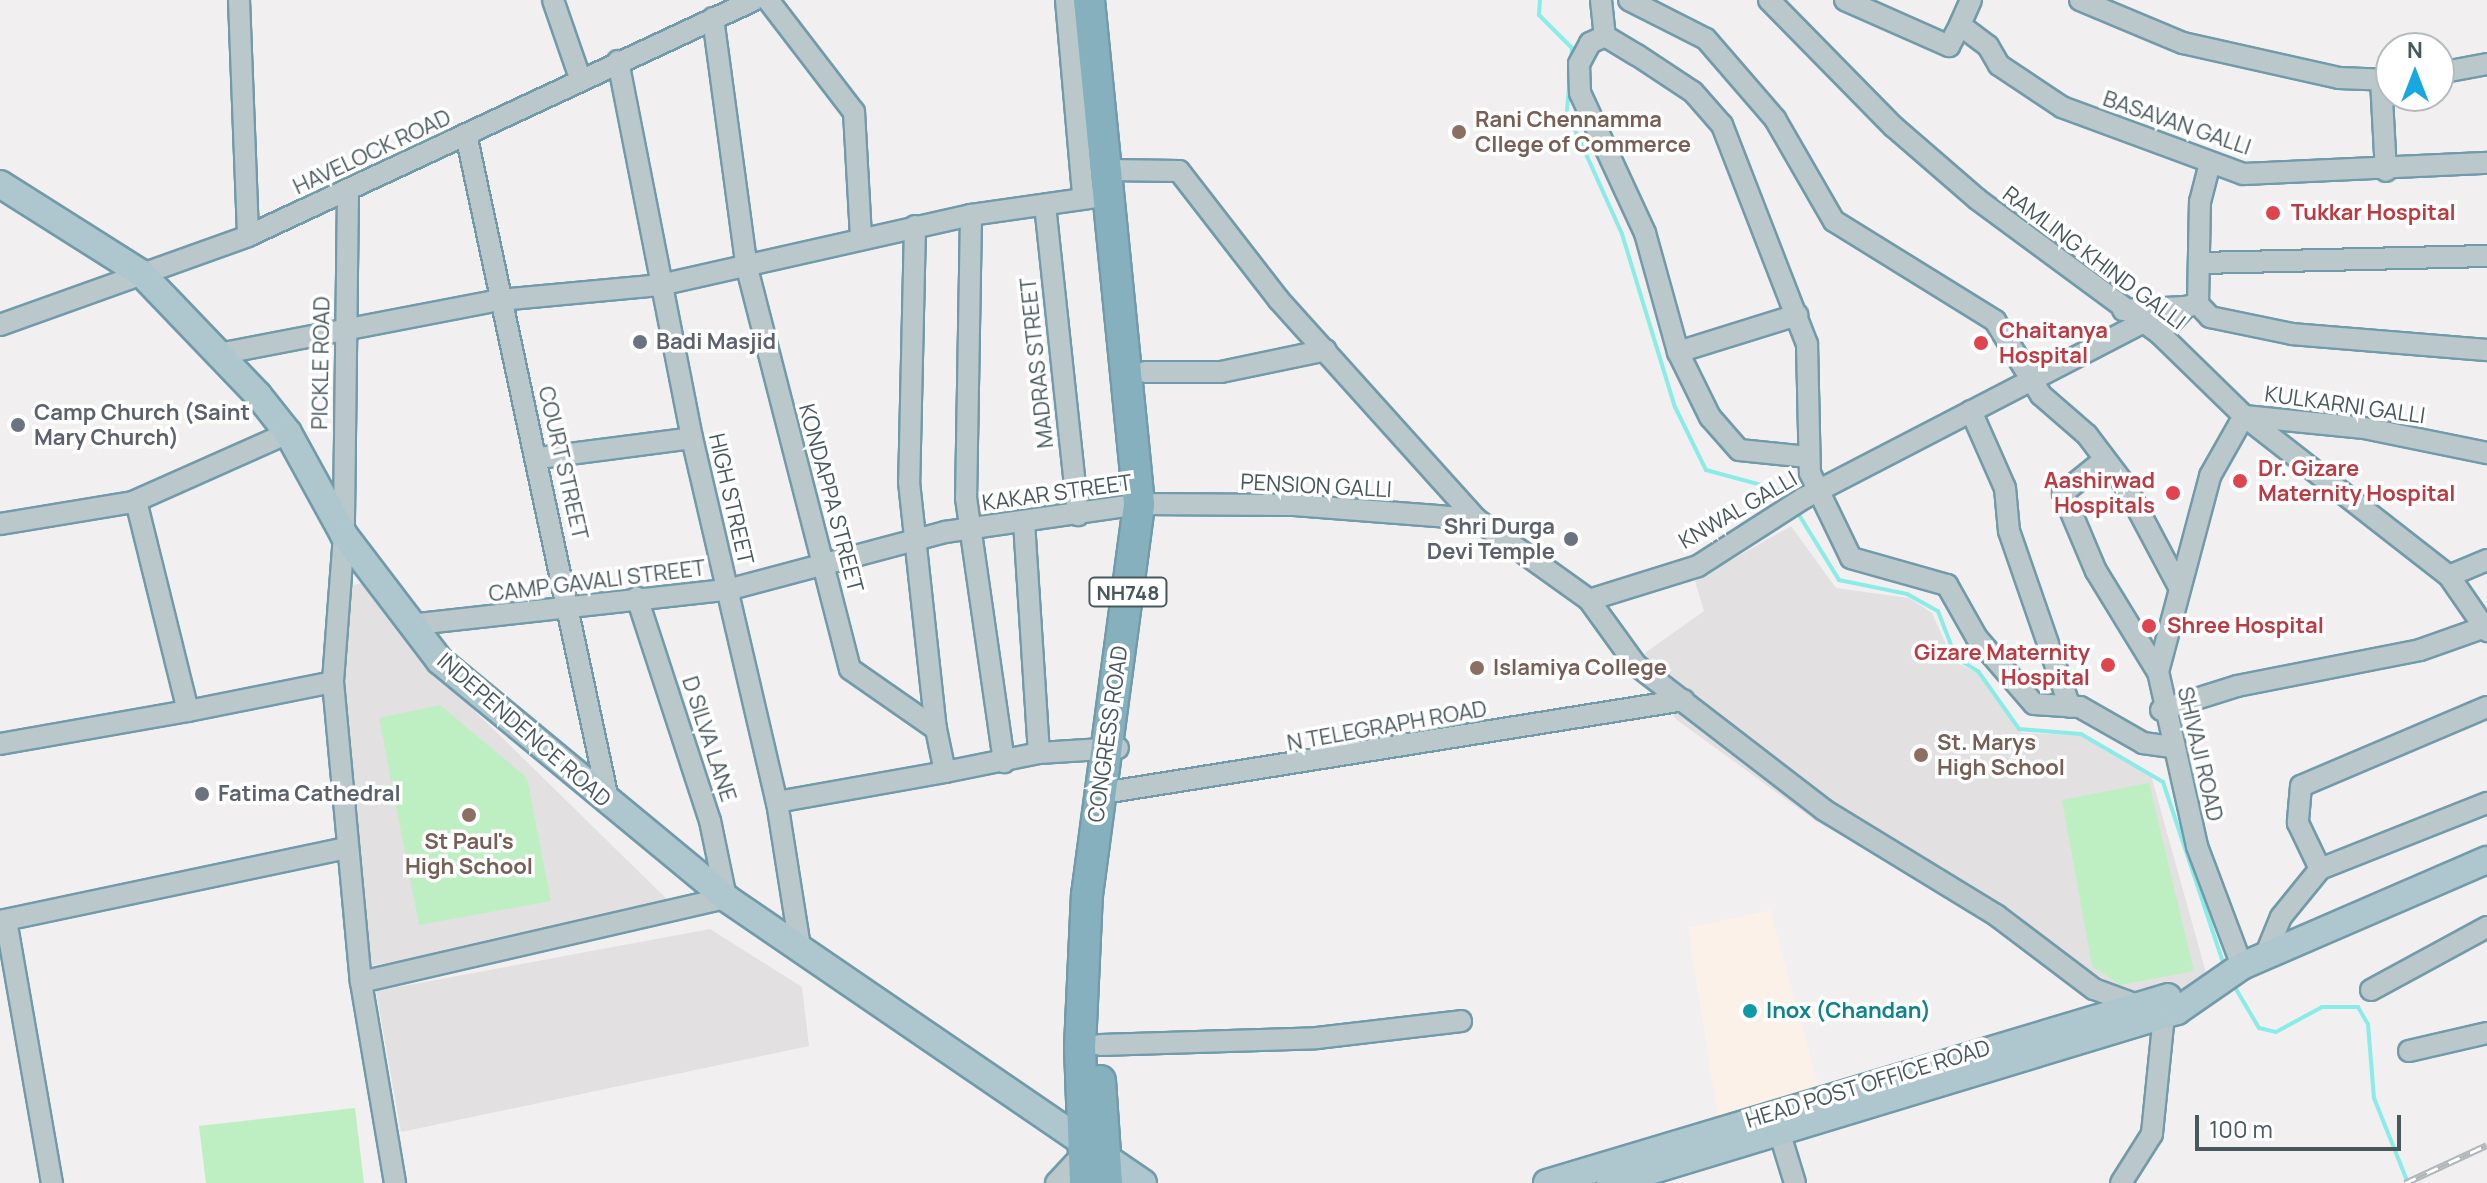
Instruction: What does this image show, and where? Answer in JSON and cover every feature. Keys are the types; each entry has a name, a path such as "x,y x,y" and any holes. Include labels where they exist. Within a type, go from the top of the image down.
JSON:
{"highway":[{"name":"CONGRESS ROAD","path":"1089,0 1106,182 1146,504"},
{"name":"CONGRESS ROAD","path":"1092,1165 1106,795 1146,504 1145,372 1106,182 1106,0"},
{"name":"CONGRESS ROAD","path":"1092,1165 1100,1045 1106,795"}],"main road":[{"name":"INDEPENDENCE ROAD","path":"0,184 141,273 219,354 288,433 344,535 417,624 440,661 726,898 800,947 1092,1165 1143,1183"},
{"name":"HEAD POST OFFICE ROAD","path":"1610,1183 2152,1010 2175,995 2189,1002 2239,970 2487,860"},
{"name":"HEAD POST OFFICE ROAD","path":"1547,1183 2152,1010"}],"street":[{"path":"239,0 248,236"},
{"path":"553,0 580,78"},
{"name":"HAVELOCK ROAD","path":"0,325 248,236 580,78 754,0"},
{"path":"768,0 854,112 861,239"},
{"path":"1066,0 1106,182"},
{"path":"1601,0 1605,36"},
{"path":"1629,0 1706,39 1775,119 1834,221 1995,321 2031,379 2104,460 2179,587"},
{"name":"RAMLING KHIND GALLI","path":"1769,0 1894,127 2151,329 2244,416 2449,576 2484,629"},
{"path":"1845,0 1949,46 1971,0"},
{"path":"2080,0 2183,43 2339,78 2375,80"},
{"name":"KONDAPPA STREET","path":"713,18 747,268 827,568 850,669 936,729"},
{"name":"BASAVAN GALLI","path":"1960,25 1988,46 1999,65 2062,107 2243,174 2386,171 2487,163"},
{"path":"1605,36 1693,92 1722,125 1797,315 1814,419 1808,457 1811,494 1851,558 1947,585 1977,638 2034,704 2070,707 2143,743 2170,747"},
{"path":"1605,36 1590,43 1579,64 1580,93 1645,233 1678,352 1725,442 1808,457"},
{"name":"HIGH STREET","path":"618,61 692,438 777,802 800,947"},
{"path":"2455,70 2487,64"},
{"path":"2386,112 2386,171"},
{"name":"COURT STREET","path":"466,134 499,300 539,458 571,606 609,804"},
{"path":"2151,329 2192,305 2201,263 2200,202 2210,163"},
{"path":"219,354 344,335 499,300 660,285 747,268 915,226 1045,205 1106,182 1179,171 1326,350 1476,519 1589,600 1636,665 1824,810 1996,915 2094,989 2152,1010 2152,1134 2121,1183"},
{"name":"PICKLE ROAD","path":"348,191 344,535 333,682 345,848 361,982 395,1183"},
{"name":"MADRAS STREET","path":"1045,205 1078,515"},
{"path":"971,215 968,530 1004,762"},
{"path":"915,226 912,540 936,684 936,729 945,772"},
{"path":"2201,263 2487,256"},
{"path":"2123,310 2192,305 2210,317 2292,334 2487,350"},
{"path":"1678,352 1797,315"},
{"name":"KNWAL GALLI","path":"1589,600 1698,566 1811,494 2031,379 2151,329"},
{"path":"1145,372 1221,372 1326,350"},
{"path":"1971,411 2005,488 2013,545 2056,651 2070,707"},
{"name":"KULKARNI GALLI","path":"2244,416 2364,428 2487,453"},
{"name":"SHIVAJI ROAD","path":"2239,970 2170,747 2161,710 2158,672 2210,476 2244,416"},
{"path":"0,524 136,501 288,433"},
{"path":"539,458 692,438"},
{"path":"2104,460 2063,493 2096,571 2158,672"},
{"path":"136,501 188,711"},
{"name":"KAKAR STREET","path":"968,530 1146,504"},
{"name":"PENSION GALLI","path":"1146,504 1476,519"},
{"path":"1024,522 1039,753"},
{"name":"CAMP GAVALI STREET","path":"417,624 727,590 827,568 912,540 968,530"},
{"path":"2449,576 2487,560"},
{"name":"D SILVA LANE","path":"637,598 710,821 726,898"},
{"path":"2161,710 2431,647 2484,629"},
{"path":"0,744 333,682"},
{"name":"N TELEGRAPH ROAD","path":"1106,795 1684,700"},
{"path":"2320,869 2298,823 2301,786 2487,707"},
{"path":"777,802 1004,762 1039,753 1113,749"},
{"path":"2239,970 2320,869 2487,803"},
{"path":"52,1183 3,921 345,848"},
{"path":"361,982 726,898"},
{"path":"2371,990 2487,927"},
{"path":"1100,1045 1317,1038 1461,1021"},
{"path":"2409,1051 2487,1033"},
{"path":"1779,1131 1795,1183"},
{"path":"1056,1183 1092,1165"}],"shaded area":[{"name":"St. Marys High School","path":"1791,526 1836,588 1909,598 1932,613 1954,662 1979,673 2022,733 2085,735 2151,775 2206,973 2188,988 2137,997 1817,822 1677,720 1631,663 1704,611 1695,581"},
{"name":"St Paul's High School","path":"367,582 434,671 679,911 370,966 343,713 349,586"},
{"name":"Inox (Chandan)","path":"1770,910 1821,1095 1719,1123 1688,928"},
{"path":"710,929 802,987 809,1046 401,1132 376,991"}],"green space":[{"path":"440,705 527,778 551,901 419,925 379,718"},
{"path":"2149,783 2194,971 2120,985 2092,966 2062,800"},
{"path":"355,1108 364,1183 206,1183 199,1126"}],"waterway":[{"path":"1540,0 1539,15 1572,48 1571,59"},
{"path":"1570,76 1567,112 1622,234 1675,407 1706,470 1784,491 1789,499"},
{"path":"1796,510 1839,580 1907,594 1938,611 1956,658 1978,671 2019,729 2081,734 2163,782 2225,968"},
{"path":"2233,984 2259,1028 2276,1032 2322,1007 2358,1007 2368,1024 2374,1098 2408,1183"}],"railway":[{"path":"2405,1183 2487,1145"}],"place":[{"name":"Rani Chennamma Cllege of Commerce","path":"1459,132"},
{"name":"Tukkar Hospital","path":"2273,213"},
{"name":"Badi Masjid","path":"640,342"},
{"name":"Chaitanya Hospital","path":"1981,343"},
{"name":"Camp Church (Saint Mary Church)","path":"18,425"},
{"name":"Dr. Gizare Maternity Hospital","path":"2240,481"},
{"name":"Aashirwad Hospitals","path":"2173,493"},
{"name":"Shri Durga Devi Temple","path":"1571,539"},
{"name":"Shree Hospital","path":"2149,626"},
{"name":"Gizare Maternity Hospital","path":"2108,665"},
{"name":"Islamiya College","path":"1477,668"},
{"name":"St. Marys High School","path":"1921,755"},
{"name":"Fatima Cathedral","path":"202,794"},
{"name":"St Paul's High School","path":"469,815"},
{"name":"Inox (Chandan)","path":"1750,1011"}]}
